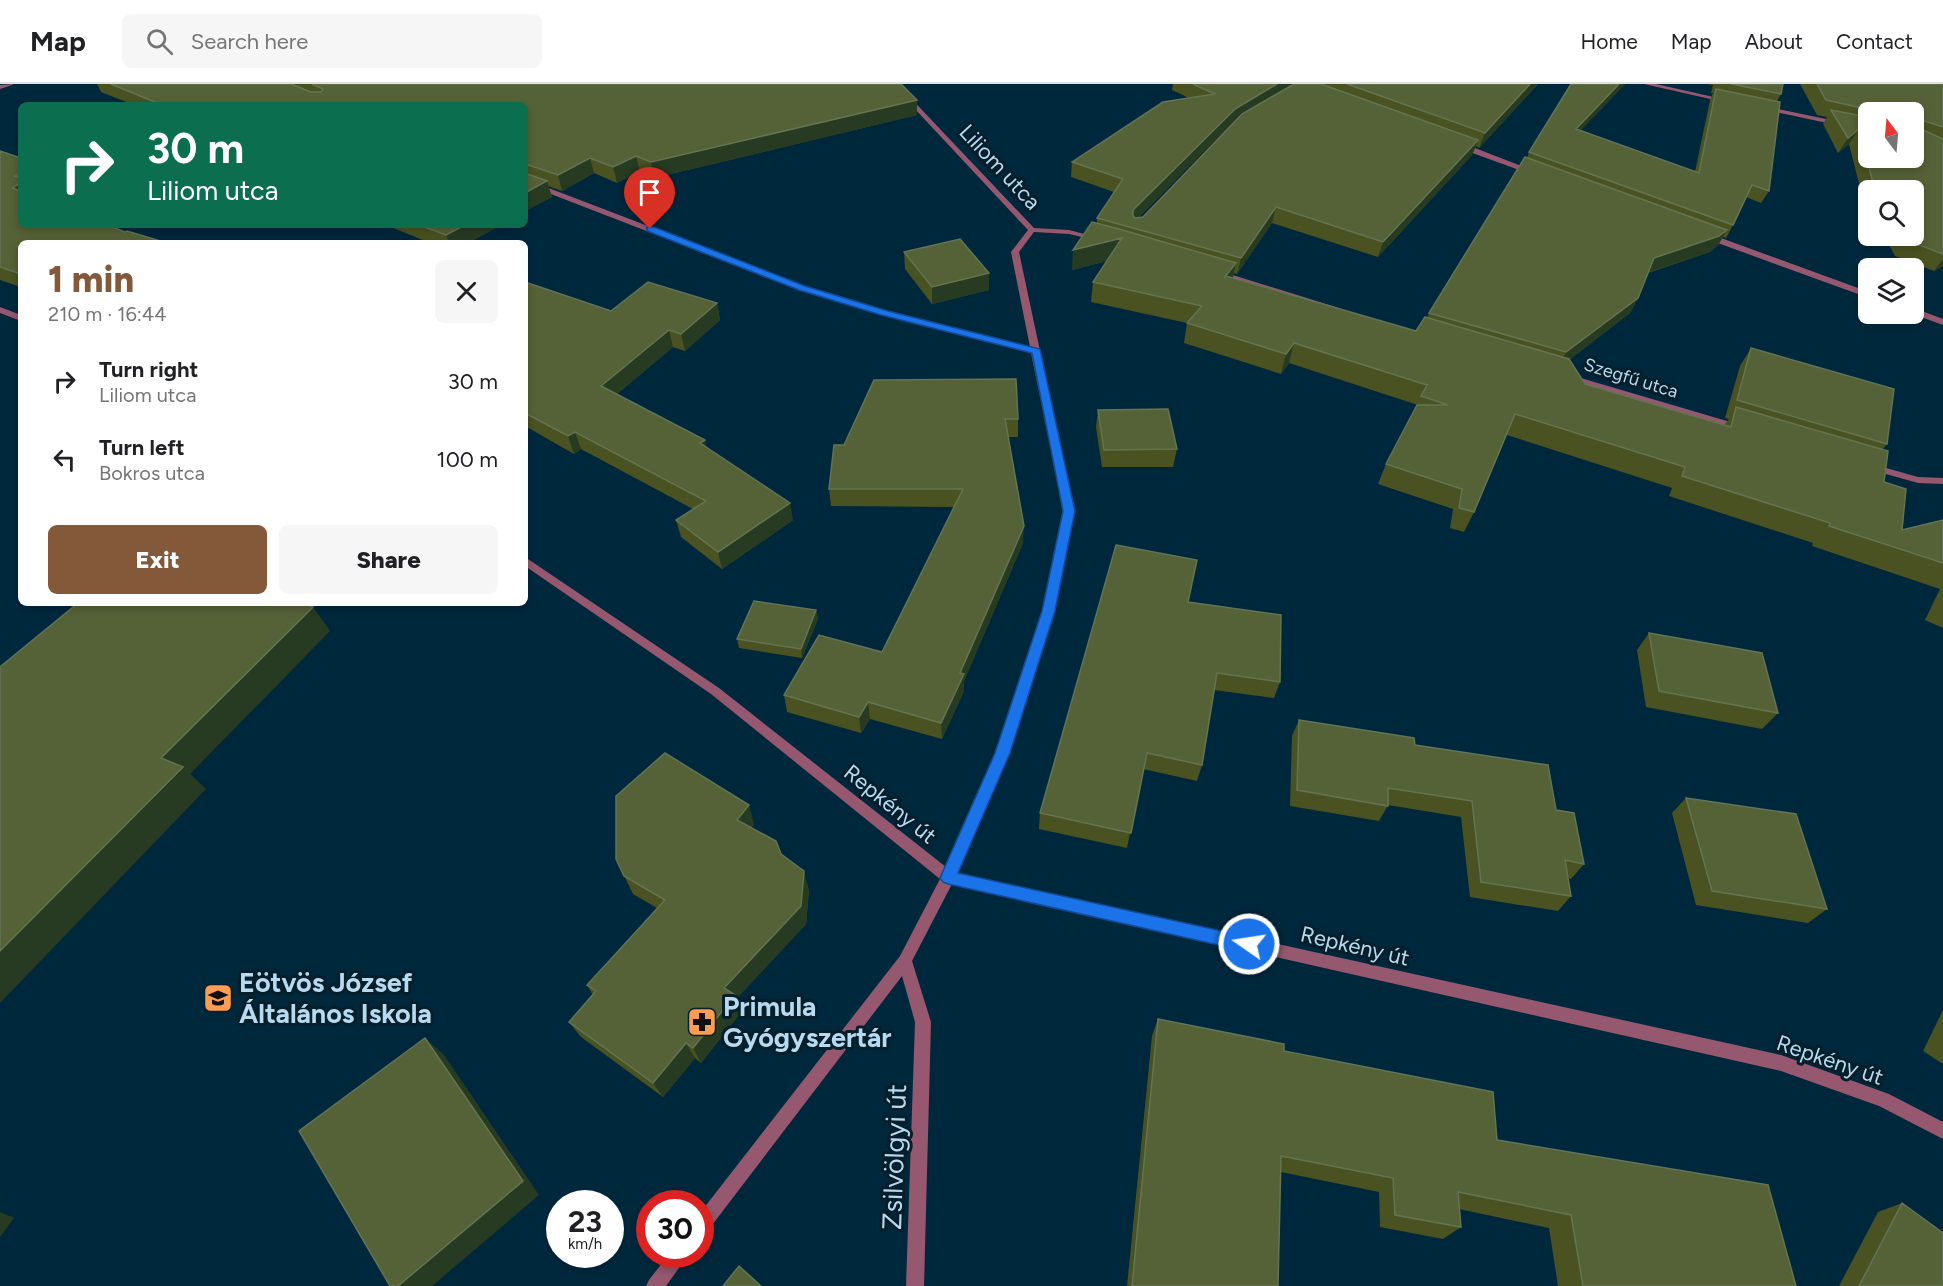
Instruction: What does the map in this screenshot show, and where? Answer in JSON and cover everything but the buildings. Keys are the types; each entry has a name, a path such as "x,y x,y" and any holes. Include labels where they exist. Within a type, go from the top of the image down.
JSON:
{"street":[{"path":"0,87 10,84"},
{"name":"Liliom utca","path":"714,1209 905,961 948,878 1006,742 1048,611 1069,511 1015,252 1032,230 902,92 891,84"},
{"path":"1647,84 1740,104"},
{"path":"1752,106 1858,128"},
{"path":"1446,140 1546,177"},
{"path":"528,182 802,288 885,313 1036,351"},
{"path":"1032,230 1069,232 1109,241"},
{"path":"1702,234 1858,291"},
{"path":"1210,271 1347,311"},
{"path":"0,310 18,317"},
{"path":"1924,315 1943,322"},
{"name":"Szegfű utca","path":"1552,372 1746,430"},
{"path":"1860,464 1918,480 1943,481"},
{"name":"Repkény út","path":"528,563 715,691 948,878 1781,1063 1883,1100 1943,1131"},
{"name":"Zsilvölgyi út","path":"905,961 923,1022 915,1286"},
{"path":"656,1286 670,1268"}],"place":[{"name":"Eötvös József Általános Iskola","path":"218,998"},
{"name":"Primula Gyógyszertár","path":"702,1022"}],"route":[{"path":"650,229 802,288 885,313 1036,351 1069,511 1048,611 1002,753 948,878 1249,944"}]}
